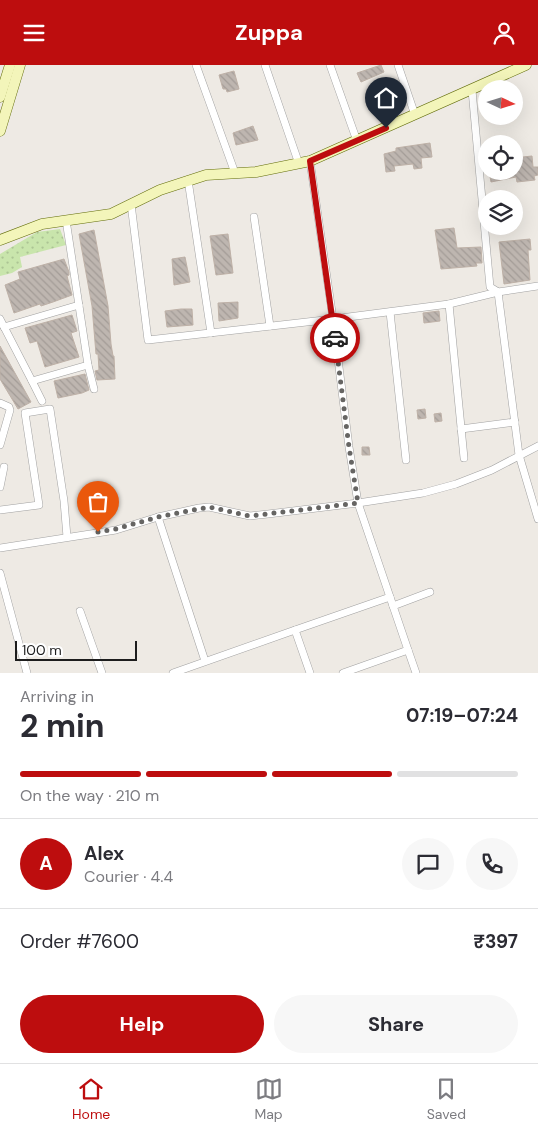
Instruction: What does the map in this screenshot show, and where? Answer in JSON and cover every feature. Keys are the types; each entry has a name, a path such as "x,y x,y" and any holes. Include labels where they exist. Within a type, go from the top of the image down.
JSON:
{"street":[{"path":"0,97 10,65"},
{"path":"0,131 20,65"},
{"path":"196,65 235,173"},
{"path":"265,65 299,164"},
{"path":"330,65 357,141"},
{"path":"398,65 415,115"},
{"path":"0,240 42,224 111,214 160,190 206,175 256,172 310,161 526,65"},
{"path":"472,90 487,273 490,287 498,292"},
{"path":"310,161 358,503 416,673"},
{"path":"188,180 210,333"},
{"path":"131,204 148,340 390,312 538,286"},
{"path":"254,217 270,326"},
{"path":"66,220 88,365 94,389"},
{"path":"498,292 520,455 538,519"},
{"path":"449,303 464,459"},
{"path":"4,327 79,305"},
{"path":"390,312 406,460"},
{"path":"0,319 42,401"},
{"path":"32,381 88,365"},
{"path":"0,403 9,407 10,410 0,445"},
{"path":"0,510 39,505 25,413 50,409 64,501 67,537"},
{"path":"461,429 515,421"},
{"path":"0,548 116,529 158,517 209,507 250,516 423,493 456,484 492,470 538,446"},
{"path":"0,487 4,467"},
{"path":"158,517 206,661"},
{"path":"0,573 27,673"},
{"path":"393,606 430,592"},
{"path":"174,673 390,597"},
{"path":"80,611 102,673"},
{"path":"295,630 310,673"},
{"path":"342,673 408,650"}],"green space":[{"path":"60,229 66,245 20,257 22,267 12,273 0,276 0,254 37,232"}],"building":[{"path":"381,65 384,72 361,82 357,73"},
{"path":"234,71 239,89 227,92 226,89 223,89 219,75"},
{"path":"253,126 258,140 236,145 233,133"},
{"path":"430,143 432,157 421,158 422,168 414,169 413,164 394,166 395,171 386,172 384,154 396,151 396,148"},
{"path":"532,156 533,167 538,167 538,175 534,176 535,180 517,182 517,180 523,180 523,157"},
{"path":"454,228 457,248 481,247 482,263 476,263 477,266 441,269 435,230"},
{"path":"94,230 108,306 115,379 97,380 95,371 99,370 98,354 96,354 92,306 79,234"},
{"path":"228,234 233,273 216,275 210,236"},
{"path":"530,239 531,250 528,250 530,280 504,284 499,242"},
{"path":"185,257 190,282 174,285 172,259"},
{"path":"64,259 69,272 67,276 72,295 14,313 5,285 20,279 18,272"},
{"path":"238,302 238,318 219,321 218,303"},
{"path":"192,309 193,325 167,327 165,311"},
{"path":"439,311 440,321 424,323 423,313"},
{"path":"72,315 77,331 71,333 79,357 45,367 37,341 30,343 25,328"},
{"path":"0,346 31,402 18,409 0,379"},
{"path":"85,374 89,390 58,398 54,381"},
{"path":"425,409 426,418 418,419 417,410"},
{"path":"441,413 442,421 435,422 434,414"},
{"path":"362,447 369,447 370,455 362,455"}],"way so far":[{"path":"98,532 198,508 209,507 250,516 358,503 335,338"}],"route":[{"path":"335,338 310,161 386,128"}]}
